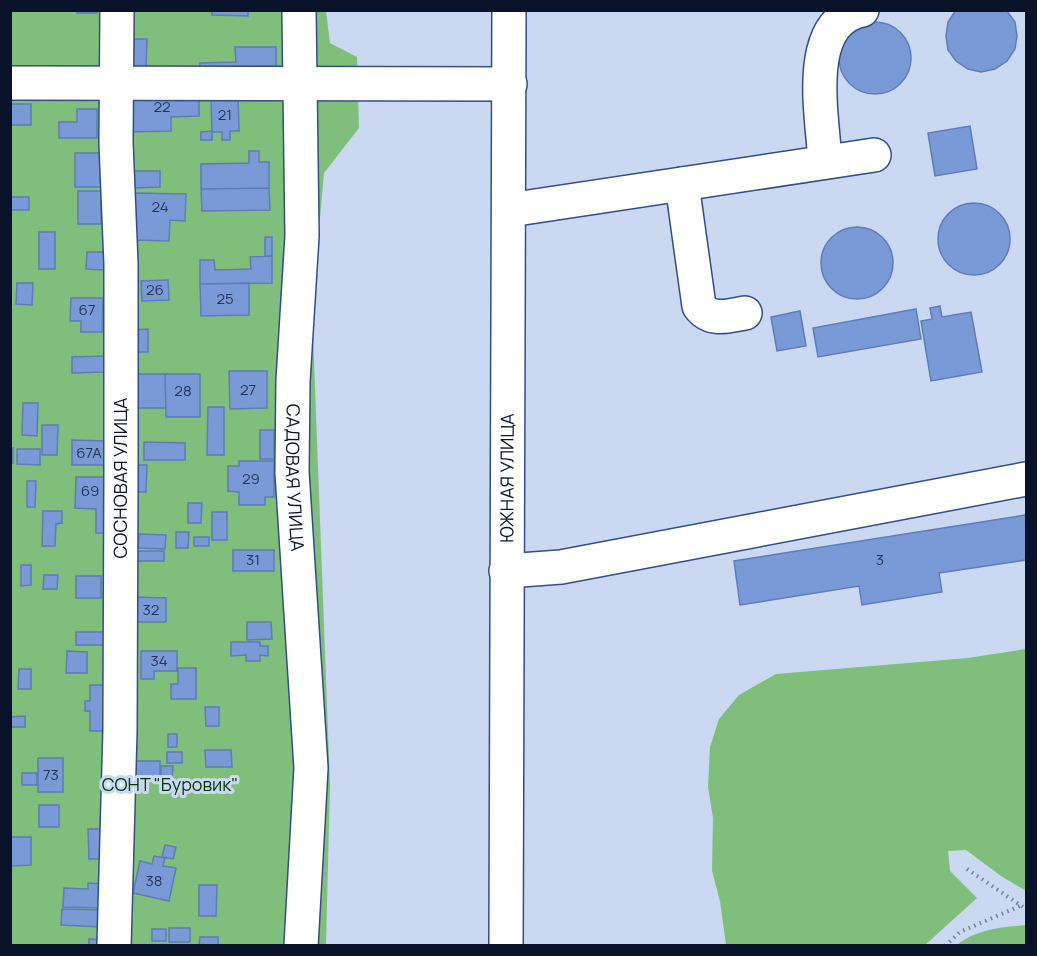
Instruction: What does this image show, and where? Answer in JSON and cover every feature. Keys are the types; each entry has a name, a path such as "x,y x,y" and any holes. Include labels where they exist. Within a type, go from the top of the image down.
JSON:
{"street":[{"name":"СОСНОВАЯ УЛИЦА","path":"114,945 120,730 122,264 116,84 117,10"},
{"name":"САДОВАЯ УЛИЦА","path":"299,10 302,236 293,381 292,472 311,768 301,945"},
{"name":"ЮЖНАЯ УЛИЦА","path":"506,945 509,10"},
{"path":"825,162 820,66 823,48 837,22 848,13 862,10"},
{"path":"10,83 510,84"},
{"path":"510,210 874,155"},
{"path":"682,184 699,306 705,313 715,317 745,314"},
{"path":"506,571 561,567 1026,479"}],"path":[{"path":"967,869 1026,909"},
{"path":"945,945 960,932 1020,906"}],"green space":[{"name":"СОНТ \"Буровик\"","path":"10,11 326,11 330,43 357,57 359,128 324,173 312,308 330,785 326,945 11,945"},
{"path":"1026,649 1026,891 966,850 948,851 950,871 977,898 925,945 726,945 720,901 712,871 713,818 708,787 710,747 719,719 739,695 776,674 968,658"},
{"path":"1026,925 1026,945 957,945 981,932"}],"building":[{"path":"77,10 97,10 97,13 77,13"},
{"path":"212,10 248,10 248,16 212,15"},
{"path":"956,10 1007,11 1015,22 1017,36 1015,49 1007,61 995,69 981,72 968,69 956,61 948,50 946,36 948,22"},
{"path":"875,22 895,28 905,38 911,58 905,78 895,88 875,94 855,88 845,78 839,58 845,38 855,28"},
{"path":"130,39 147,39 146,67 129,67"},
{"path":"235,47 276,47 276,73 200,74 200,63 236,62"},
{"path":"125,97 199,97 199,116 171,117 171,131 125,132"},
{"path":"211,99 238,99 239,131 230,131 230,140 222,140 222,132 212,132"},
{"path":"10,104 31,104 31,125 10,125"},
{"path":"77,109 97,109 97,138 59,138 59,122 77,122"},
{"path":"970,126 977,169 935,176 928,133"},
{"path":"212,131 212,140 201,140 201,132"},
{"path":"249,151 259,151 259,162 269,162 269,188 201,189 201,164 249,163"},
{"path":"75,153 101,153 101,187 75,187"},
{"path":"132,171 160,171 160,187 132,188"},
{"path":"269,188 270,210 202,211 201,189"},
{"path":"78,191 101,191 101,224 78,224"},
{"path":"135,193 186,194 185,221 170,220 169,241 135,240"},
{"path":"10,197 29,197 29,210 10,210"},
{"path":"974,203 994,209 1004,219 1010,239 1004,259 994,269 974,275 954,269 944,259 938,239 944,219 954,209"},
{"path":"857,227 877,233 887,243 893,263 887,283 877,293 857,299 837,293 827,283 821,263 827,243 837,233"},
{"path":"39,232 55,232 55,269 39,269"},
{"path":"265,237 272,237 272,256 265,256"},
{"path":"87,252 105,252 104,270 86,269"},
{"path":"272,256 272,283 200,284 200,260 214,260 215,270 251,269 250,257"},
{"path":"168,280 169,300 142,301 141,281"},
{"path":"17,283 33,283 32,305 16,304"},
{"path":"249,283 249,315 201,316 200,284"},
{"path":"71,298 103,298 102,332 81,332 81,321 70,321"},
{"path":"940,306 942,317 971,312 982,372 931,381 921,321 932,319 930,308"},
{"path":"916,309 921,339 818,357 813,328"},
{"path":"800,311 806,346 777,351 771,317"},
{"path":"148,329 148,352 135,352 134,330"},
{"path":"104,356 104,372 72,373 72,357"},
{"path":"229,371 267,371 267,408 230,409"},
{"path":"135,374 165,374 166,408 135,408"},
{"path":"165,374 200,374 200,417 166,417"},
{"path":"23,403 38,403 37,436 22,435"},
{"path":"208,407 224,407 224,455 207,455"},
{"path":"42,425 58,425 57,455 42,455"},
{"path":"260,430 274,430 274,459 260,459"},
{"path":"72,440 106,441 105,465 72,465"},
{"path":"144,442 185,443 185,460 144,460"},
{"path":"10,448 13,448 13,463 10,463"},
{"path":"17,449 40,449 40,465 17,464"},
{"path":"239,461 274,461 274,497 265,497 265,505 239,505 239,492 228,491 228,466 239,466"},
{"path":"134,465 147,465 146,492 134,492"},
{"path":"76,477 105,477 108,533 96,533 96,509 75,508"},
{"path":"27,481 36,481 35,507 27,507"},
{"path":"188,503 202,503 201,523 188,523"},
{"path":"43,511 62,511 62,523 56,524 55,546 42,546"},
{"path":"212,512 227,512 227,540 212,540"},
{"path":"1026,515 1026,560 939,573 942,592 862,605 859,586 740,605 734,561"},
{"path":"176,532 189,532 188,548 176,548"},
{"path":"139,534 166,535 165,549 138,548"},
{"path":"194,537 209,537 209,546 194,546"},
{"path":"233,550 274,550 274,571 233,571"},
{"path":"136,551 164,551 164,561 136,561"},
{"path":"21,565 31,565 31,585 21,586"},
{"path":"44,575 58,575 57,589 43,589"},
{"path":"76,576 101,576 101,598 76,598"},
{"path":"136,597 166,598 166,622 135,622"},
{"path":"247,622 271,622 272,639 247,640"},
{"path":"76,632 108,632 108,645 76,645"},
{"path":"231,642 260,642 260,646 268,646 268,656 260,655 260,661 246,661 246,655 231,656"},
{"path":"67,651 87,652 87,673 66,673"},
{"path":"141,651 177,651 177,671 154,671 154,679 141,679"},
{"path":"178,668 196,668 196,699 171,699 171,684 178,684"},
{"path":"19,669 31,669 31,689 18,689"},
{"path":"90,685 110,685 110,731 90,731 90,711 85,711 85,701 90,701"},
{"path":"205,707 219,707 219,726 206,726"},
{"path":"25,716 25,727 10,727 10,717"},
{"path":"168,734 177,734 177,747 168,747"},
{"path":"205,750 231,750 232,767 206,767"},
{"path":"167,752 182,752 182,763 167,763"},
{"path":"38,758 63,758 63,792 38,792"},
{"path":"134,761 160,761 160,780 134,780"},
{"path":"161,766 173,766 172,781 161,781"},
{"path":"22,773 37,773 37,785 22,785"},
{"path":"39,805 59,805 59,827 39,827"},
{"path":"88,829 106,829 106,859 89,859"},
{"path":"10,837 31,837 31,865 10,866"},
{"path":"165,845 176,847 173,859 162,857"},
{"path":"154,856 165,858 163,866 176,868 169,901 133,893 140,861 152,864"},
{"path":"88,883 104,884 103,908 63,907 64,888 88,889"},
{"path":"199,885 217,885 216,916 199,916"},
{"path":"62,909 102,910 101,927 61,925"},
{"path":"169,928 190,928 190,942 169,942"},
{"path":"152,929 166,929 166,941 152,941"},
{"path":"200,937 218,937 218,946 199,946"},
{"path":"89,939 103,940 102,946 89,946"}]}
